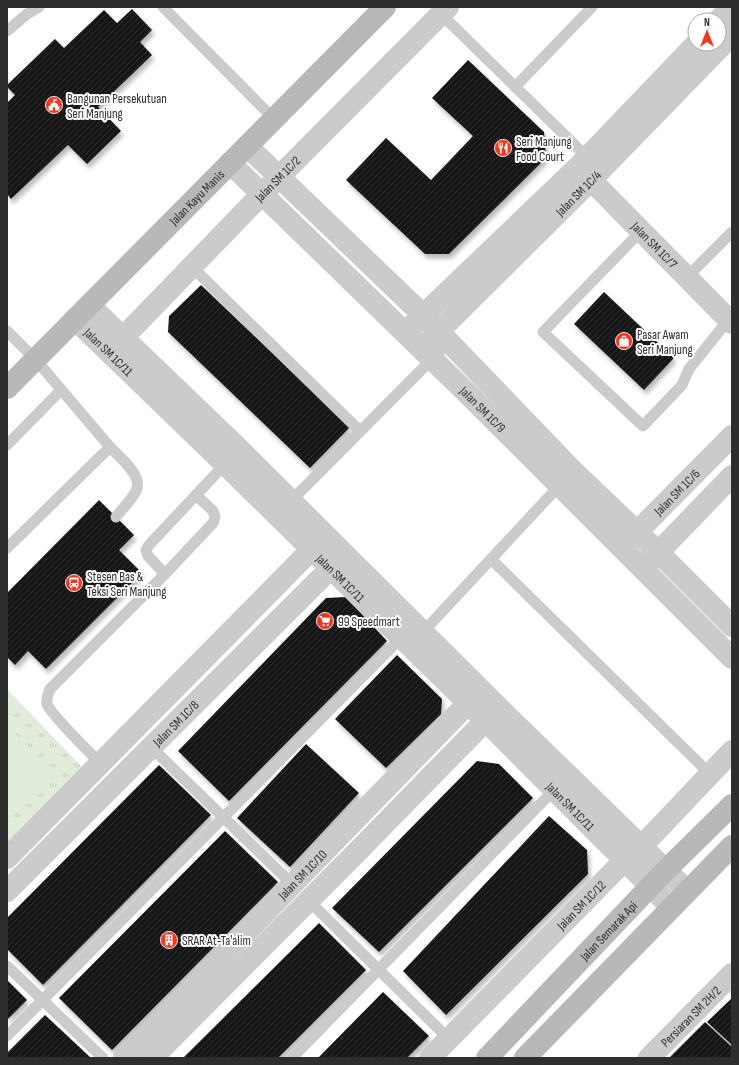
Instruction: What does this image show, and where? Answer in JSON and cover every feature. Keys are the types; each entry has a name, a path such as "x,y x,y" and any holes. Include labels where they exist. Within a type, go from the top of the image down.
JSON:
{"street":[{"name":"Jalan Kayu Manis","path":"7,388 385,7"},
{"name":"Jalan SM 1C/2","path":"116,345 262,194 444,11"},
{"name":"Jalan SM 1C/4","path":"406,333 423,315 589,168 732,35"},
{"name":"Jalan SM 1C/4","path":"426,353 444,337 689,52"},
{"name":"Jalan SM 1C/9","path":"247,146 423,315 573,471 729,618"},
{"name":"Jalan SM 1C/9","path":"230,163 406,333 732,658"},
{"name":"Jalan SM 1C/7","path":"589,168 642,231 730,321"},
{"name":"Jalan SM 1C/11","path":"82,312 232,456 337,561 401,638 474,697 687,891"},
{"name":"Jalan SM 1C/6","path":"621,548 638,533 732,436"},
{"name":"Jalan SM 1C/11","path":"232,456 291,501 319,543"},
{"path":"642,569 732,476"},
{"name":"Jalan SM 1C/8","path":"7,858 319,543"},
{"name":"Jalan SM 1C/11","path":"337,561 423,632 474,697"},
{"name":"Jalan SM 1C/8","path":"7,891 337,561"},
{"name":"Jalan SM 1C/10","path":"124,1058 474,697"},
{"name":"Jalan SM 1C/11","path":"492,714 554,790 671,907"},
{"name":"Jalan SM 1C/10","path":"152,1058 309,901 492,714"},
{"name":"Jalan SM 1C/12","path":"430,1058 624,861 640,847 732,751"},
{"name":"Jalan Semarak Api","path":"486,1058 665,871 732,805"},
{"path":"525,1058 732,846"},
{"name":"Persiaran SM 2H/2","path":"649,1058 732,974"}],"lane":[{"path":"7,31 27,14 39,7"},
{"path":"163,7 274,119"},
{"path":"515,87 592,7"},
{"path":"444,11 589,168"},
{"path":"642,231 543,332 644,426 682,385 689,369 730,321"},
{"path":"687,277 732,232"},
{"path":"192,267 360,431"},
{"path":"7,331 36,360 136,476 137,490 116,517"},
{"path":"291,501 360,431 426,353"},
{"path":"7,445 61,390"},
{"path":"7,548 110,447"},
{"path":"165,574 148,556 146,550 232,456"},
{"path":"423,632 559,486"},
{"path":"100,763 47,705 47,697 50,689 165,574 213,523 215,517 213,511 196,495"},
{"path":"491,559 710,774"},
{"path":"7,1036 401,638"},
{"path":"151,747 292,884"},
{"path":"292,1058 554,790"},
{"path":"309,901 449,1039"},
{"path":"7,966 103,1058"}],"green space":[{"path":"7,689 83,768 7,844"},
{"path":"7,726 52,769 7,814"}],"building":[{"name":"Bangunan Persekutuan Seri Manjung","path":"132,9 152,30 140,42 152,55 98,107 121,131 87,164 68,145 11,199 7,194 7,103 15,95 7,87 7,85 55,39 64,48 104,10 117,23"},
{"name":"Seri Manjung Food Court","path":"468,60 544,132 546,158 449,254 425,254 346,180 386,138 431,180 473,136 432,98"},
{"path":"201,285 350,427 310,468 168,332 169,316"},
{"name":"Pasar Awam Seri Manjung","path":"604,292 674,358 644,390 574,324"},
{"name":"Stesen Bas & Teksi Seri Manjung","path":"99,500 134,535 119,550 142,573 46,669 28,651 15,665 7,657 7,593"},
{"path":"346,597 387,641 229,801 178,751 326,598"},
{"path":"397,655 442,699 441,714 386,768 335,719"},
{"path":"306,744 359,793 290,867 237,818"},
{"path":"477,761 499,764 533,798 379,952 332,908"},
{"path":"159,765 211,815 43,985 7,949 7,918"},
{"path":"549,816 587,850 588,874 446,1015 403,971"},
{"name":"SRAR At-Ta'alim","path":"225,831 278,882 112,1050 59,998"},
{"path":"319,923 366,970 278,1058 183,1058"},
{"path":"7,980 27,1000 7,1020"},
{"path":"383,992 429,1036 407,1058 318,1058"},
{"path":"732,998 732,1045 707,1022"},
{"path":"45,1015 91,1058 7,1058 7,1053"},
{"path":"705,1022 732,1047 732,1058 669,1058"}],"place":[{"name":"Bangunan Persekutuan Seri Manjung","path":"54,105"},
{"name":"Seri Manjung Food Court","path":"503,148"},
{"name":"Pasar Awam Seri Manjung","path":"624,341"},
{"name":"Stesen Bas & Teksi Seri Manjung","path":"74,583"},
{"name":"99 Speedmart","path":"325,621"},
{"name":"SRAR At-Ta'alim","path":"169,940"}]}
